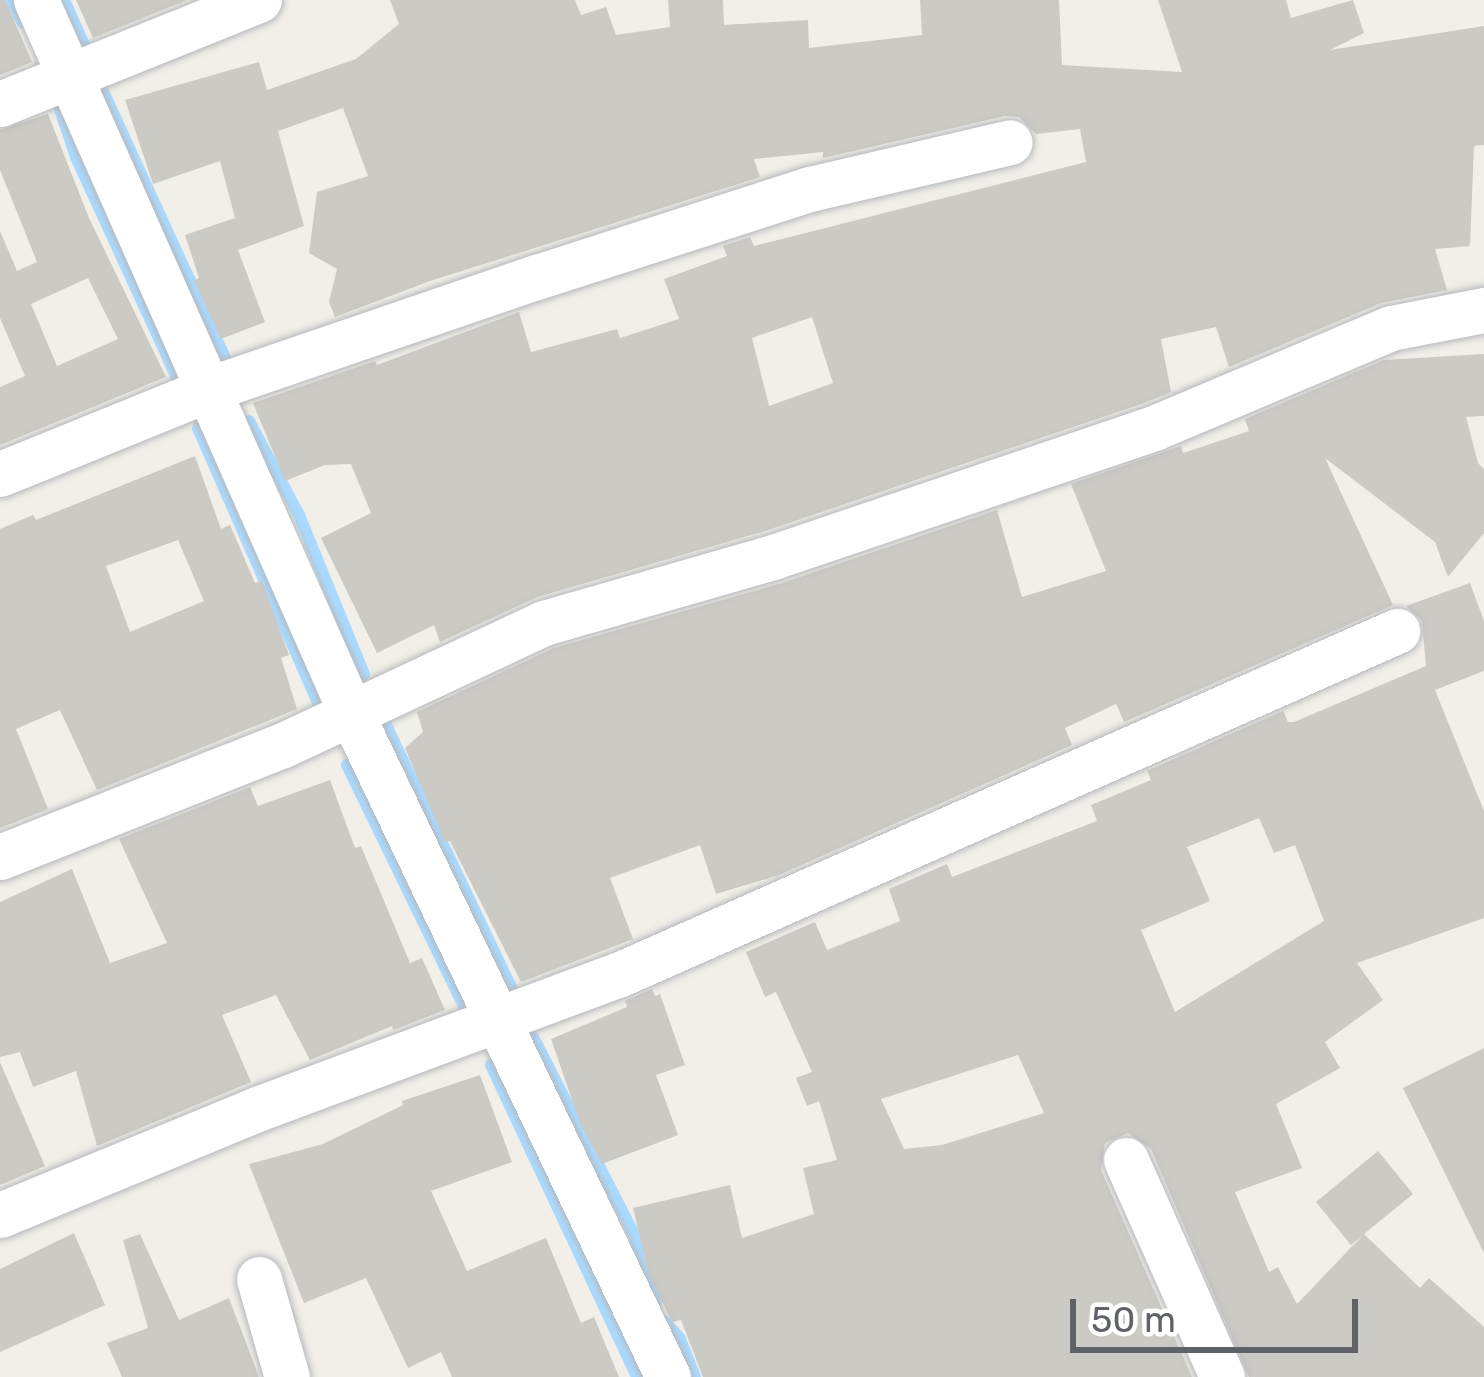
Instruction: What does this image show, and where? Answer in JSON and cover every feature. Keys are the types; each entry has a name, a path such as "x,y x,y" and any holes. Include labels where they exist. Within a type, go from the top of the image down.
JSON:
{"street":[{"path":"35,0 351,713 668,1377"},
{"path":"0,104 259,0"},
{"path":"0,474 209,389 810,189 1010,142"},
{"path":"0,857 351,713 544,623 773,556 1154,428 1391,328 1484,310"},
{"path":"0,1215 256,1109 618,975 1396,631"},
{"path":"1126,1160 1222,1377"},
{"path":"259,1279 286,1377"}],"building":[{"path":"0,0 5,0 32,62 0,75"},
{"path":"76,0 187,0 93,38"},
{"path":"390,0 575,0 581,15 606,7 616,35 670,27 668,0 723,0 724,25 808,20 809,48 922,35 920,0 1059,0 1062,65 1182,72 1158,0 1286,0 1291,18 1353,0 1364,33 1330,50 1484,26 1484,145 1474,146 1470,246 1435,249 1447,290 1381,303 1229,367 1216,327 1161,339 1171,392 1144,403 765,531 537,597 440,642 434,625 377,653 321,538 371,513 351,464 325,465 285,481 253,403 375,361 377,365 519,312 531,352 617,329 620,338 679,319 664,279 727,256 723,246 750,237 754,246 1086,162 1080,129 1036,134 1019,117 1005,116 823,158 823,152 754,159 760,177 430,281 335,317 329,302 337,269 309,253 317,192 368,176 343,108 278,131 304,226 238,250 265,322 221,339 194,280 199,278 185,235 235,218 220,161 153,184 125,100 259,62 267,90 356,59 399,24","holes":["812,317 833,383 769,406 752,338"]},
{"path":"48,114 89,218 166,377 0,445 0,387 25,376 0,318 0,231 17,271 37,262 0,170 0,130","holes":["88,278 118,339 57,366 31,304"]},
{"path":"1484,354 1484,416 1466,417 1478,463 1484,469 1484,533 1448,577 1435,542 1325,458 1393,605 1124,722 1116,704 1065,728 1072,745 779,875 716,894 700,845 610,878 633,939 521,982 450,841 445,842 405,748 423,732 417,712 554,648 782,583 997,510 1022,597 1106,571 1071,484 1181,446 1183,453 1249,431 1245,419 1384,360"},
{"path":"195,456 221,529 230,525 255,583 262,581 289,655 281,658 297,709 97,790 60,710 16,729 48,809 0,828 0,529 33,515 36,520","holes":["178,540 204,601 130,632 106,566"]},
{"path":"1470,583 1484,621 1484,671 1435,690 1484,811 1484,918 1357,963 1383,1000 1325,1042 1340,1068 1276,1104 1302,1168 1235,1192 1269,1272 1278,1267 1297,1304 1363,1235 1351,1245 1316,1202 1378,1151 1413,1194 1364,1234 1420,1288 1429,1278 1484,1327 1484,1377 1249,1377 1151,1149 1128,1133 1105,1143 1101,1170 1192,1377 703,1377 681,1320 672,1322 648,1272 633,1208 730,1185 742,1238 814,1214 803,1168 837,1160 819,1101 807,1106 796,1078 812,1072 776,992 765,997 746,952 815,922 827,950 900,921 889,889 947,864 952,877 1097,821 1091,805 1151,780 1147,771 1283,711 1288,722 1294,722 1426,666 1422,621 1406,606","holes":["1259,818 1274,853 1295,845 1324,921 1175,1012 1141,930 1210,901 1187,847","1018,1055 1044,1113 942,1145 904,1149 881,1099"]},
{"path":"330,780 355,848 361,846 410,963 422,958 445,1010 310,1060 276,995 222,1015 251,1082 97,1146 76,1071 33,1087 20,1052 0,1057 0,902 72,869 110,963 167,943 119,839 250,787 258,806"},
{"path":"652,989 655,996 660,994 685,1065 656,1075 678,1135 602,1164 580,1123 551,1039 627,1007 625,1001"},
{"path":"1484,1048 1484,1253 1403,1088"},
{"path":"0,1062 45,1166 0,1185"},
{"path":"480,1075 512,1162 431,1191 467,1271 546,1238 581,1323 594,1317 619,1377 452,1377 441,1352 408,1368 366,1278 304,1303 249,1164 323,1144 403,1105 402,1101"},
{"path":"74,1233 105,1305 0,1352 0,1269"},
{"path":"140,1234 179,1320 229,1298 259,1377 122,1377 107,1343 148,1328 123,1240"}],"waterway":[{"path":"11,0 22,22"},
{"path":"64,0 84,45"},
{"path":"102,89 232,373"},
{"path":"60,109 76,157 183,391"},
{"path":"249,421 299,515 364,674"},
{"path":"198,428 320,707"},
{"path":"385,723 517,1000"},
{"path":"347,765 468,1014"},
{"path":"533,1037 634,1234 656,1303"},
{"path":"491,1065 637,1377"},
{"path":"664,1321 680,1339 695,1377"}]}
